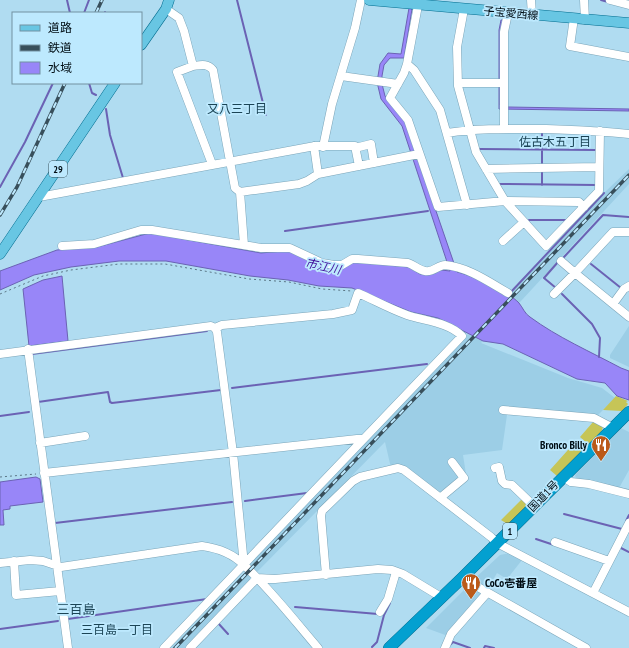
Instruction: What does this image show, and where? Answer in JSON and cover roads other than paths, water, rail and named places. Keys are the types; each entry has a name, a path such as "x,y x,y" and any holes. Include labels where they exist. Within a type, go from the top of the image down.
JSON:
{"highway":[{"name":"国道1号","path":"389,648 462,578 629,412"}],"main road":[{"name":"子宝愛西線","path":"369,0 629,23"},
{"path":"142,43 167,4"},
{"name":"29","path":"0,254 115,84"}],"street":[{"path":"318,174 318,146 341,76 355,28 361,0"},
{"path":"531,0 532,15"},
{"path":"584,0 585,20"},
{"path":"610,0 629,5"},
{"path":"415,3 407,64 404,73 390,98 408,120 416,154 438,207 505,201 579,202 584,207"},
{"path":"167,4 179,18 193,66"},
{"path":"464,8 457,47 458,83 469,130 476,152 505,201 546,246 599,191 600,131"},
{"path":"504,128 504,108 501,83 504,32 508,13"},
{"path":"574,18 570,46 629,57"},
{"path":"212,164 176,72 193,66 205,64 210,66 213,70 235,188 240,192 303,183 318,174 416,154"},
{"path":"407,64 414,70 440,110 467,205"},
{"path":"341,76 380,80 398,84"},
{"path":"458,83 501,83"},
{"path":"447,133 504,128 600,131 629,134"},
{"path":"39,197 212,164 318,146 355,146 355,148 370,144 374,163"},
{"path":"355,148 359,166"},
{"path":"486,169 599,167"},
{"path":"240,192 244,245"},
{"path":"502,241 524,222"},
{"path":"62,246 103,242 146,229 262,248 290,248 322,263 334,265 342,265 352,259 358,259 408,263 413,264 424,271 430,271 440,266 447,266 469,271 508,293"},
{"path":"554,294 613,232 629,232"},
{"path":"561,261 629,317"},
{"path":"613,304 624,289 629,286"},
{"path":"0,354 211,326 215,328 222,325 333,314 352,310 358,293 406,315 436,322 458,331 462,336 164,648"},
{"path":"215,328 217,332 233,452 244,565"},
{"path":"28,350 68,648"},
{"path":"503,410 594,418 613,428"},
{"path":"40,443 85,436"},
{"path":"44,473 357,439 363,440"},
{"path":"440,498 464,478 452,462"},
{"path":"495,468 499,467 502,481 505,484 512,485 534,506"},
{"path":"326,575 320,516 322,511 353,481 398,468 404,470 497,543 629,612"},
{"path":"562,477 571,482 589,484 629,494"},
{"path":"593,593 629,523"},
{"path":"554,542 609,561"},
{"path":"0,563 30,560 43,561 61,567 202,546 217,549 229,554 244,565 318,648"},
{"path":"14,561 16,595 60,591"},
{"path":"190,648 257,578 275,579 378,569 403,574 441,597"},
{"path":"380,612 388,599 396,572"},
{"path":"462,578 586,648"},
{"path":"445,648 452,634 487,593"}],"water":[{"path":"409,8 412,9 404,58 390,58 384,65 382,84 385,96 405,121 457,272 480,280 499,289 519,303 528,316 551,331 629,371 629,400 617,396 605,383 577,379 503,344 483,341 438,318 411,312 352,288 319,286 288,280 250,276 166,261 119,261 71,267 34,275 0,290 0,271 57,250 97,247 150,233 261,253 289,251 324,267 357,262 409,267 420,274 428,275 441,270 450,271 402,126 381,99 377,82 380,64 388,53 401,54"},
{"path":"501,20 503,20 501,30 500,105 508,107 629,109 629,111 499,109 499,30"},
{"path":"62,276 68,341 29,346 23,289 43,280"},
{"path":"36,477 40,479 43,502 10,506 10,509 3,510 4,525 0,525 0,482"}],"waterway":[{"path":"67,0 70,12"},
{"path":"84,12 89,0"},
{"path":"237,0 266,115"},
{"path":"601,0 608,2"},
{"path":"0,187 25,142 53,84"},
{"path":"89,84 92,93 96,95"},
{"path":"106,109 110,135 123,178"},
{"path":"542,133 542,163"},
{"path":"479,149 596,150"},
{"path":"542,172 542,185"},
{"path":"500,184 596,185"},
{"path":"510,293 604,193"},
{"path":"285,231 428,211"},
{"path":"564,257 603,215 629,217"},
{"path":"529,220 566,220"},
{"path":"556,288 544,278 558,262"},
{"path":"591,264 621,288"},
{"path":"562,294 592,324 600,338 599,357"},
{"path":"32,354 207,331"},
{"path":"232,388 427,364"},
{"path":"38,402 108,392 110,402 112,403 221,390"},
{"path":"0,416 29,412"},
{"path":"245,501 307,493"},
{"path":"55,523 232,502"},
{"path":"564,514 622,529"},
{"path":"626,521 629,515"},
{"path":"536,539 554,545"},
{"path":"619,547 629,552"},
{"path":"68,619 207,599"},
{"path":"372,647 377,642 384,615 390,603"},
{"path":"295,607 378,614"},
{"path":"0,629 58,621"},
{"path":"218,623 228,634"},
{"path":"450,645 453,642 470,648"},
{"path":"484,648 485,646 494,648"}],"railway":[{"path":"96,12 102,0"},
{"path":"0,215 17,187 65,84"},
{"path":"175,648 629,175"}],"place":[{"name":"Bronco Billy","path":"601,462"},
{"name":"CoCo壱番屋","path":"471,600"}],"district":[{"name":"又八三丁目","path":"237,108"},
{"name":"佐古木五丁目","path":"555,141"},
{"name":"三百島","path":"76,609"},
{"name":"三百島一丁目","path":"117,629"}],"water label":[{"name":"市江川","path":"323,266"}]}
